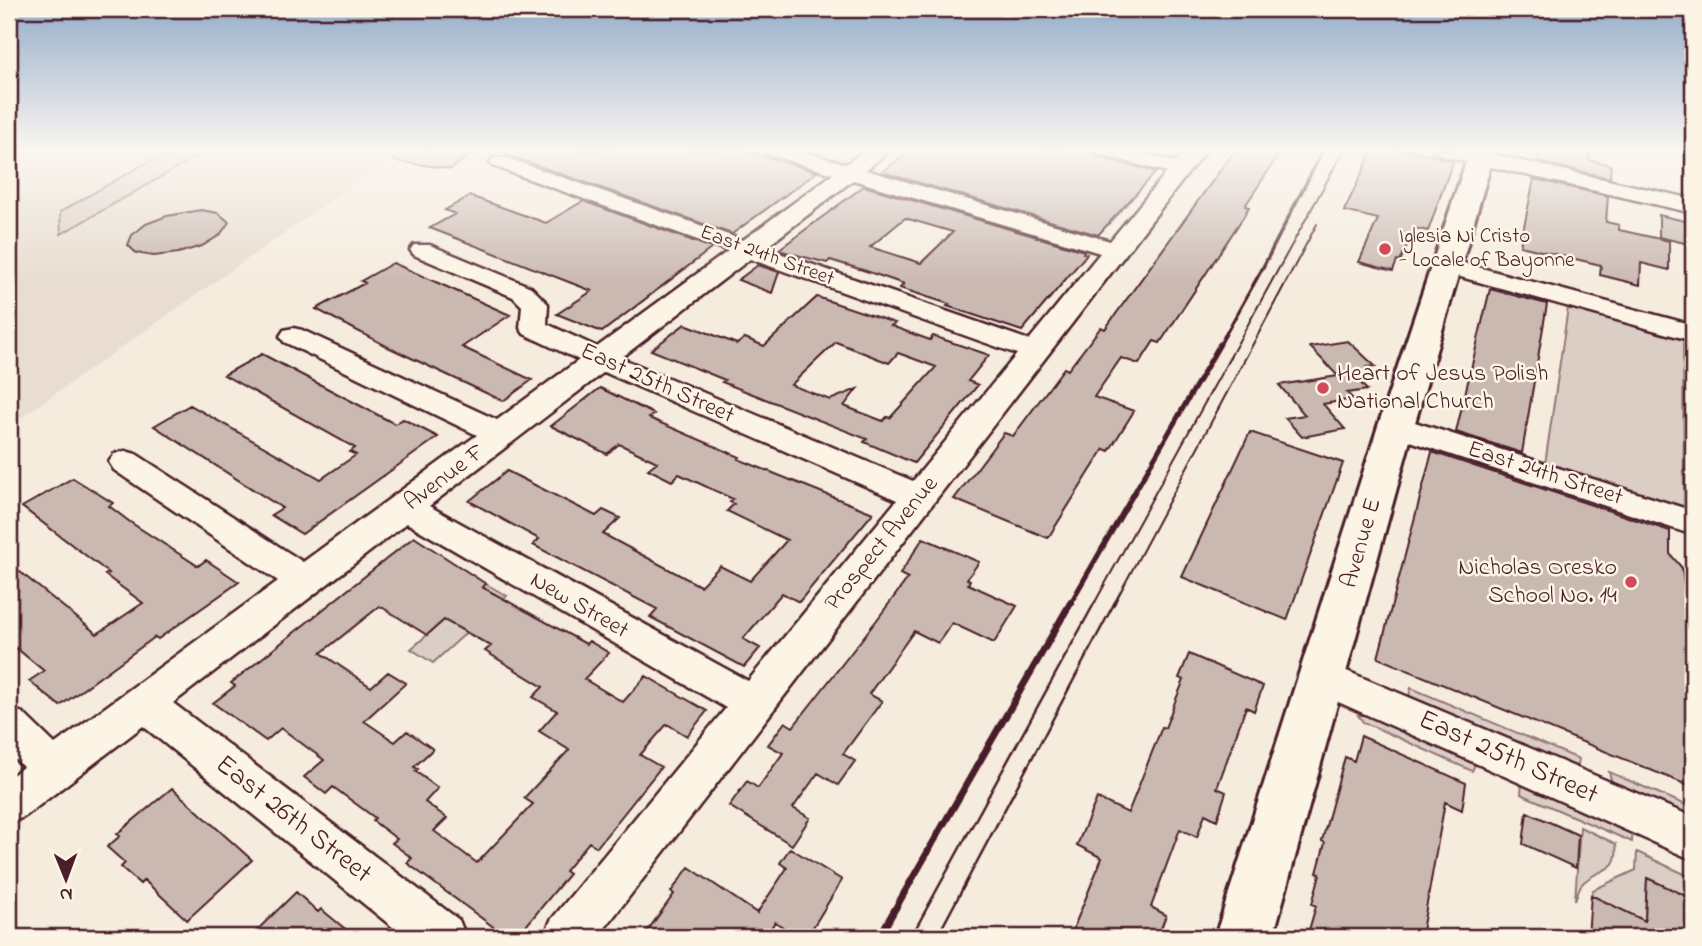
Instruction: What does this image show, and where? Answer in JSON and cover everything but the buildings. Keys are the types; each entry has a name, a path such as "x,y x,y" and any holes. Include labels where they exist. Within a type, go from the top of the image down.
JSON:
{"main road":[{"name":"Avenue E","path":"1244,937 1396,426 1448,265 1461,194"}],"street":[{"name":"East 24th Street","path":"591,194 1034,351"},
{"name":"Avenue F","path":"9,803 823,194"},
{"path":"924,194 1116,250"},
{"name":"Prospect Avenue","path":"568,937 1161,194"},
{"path":"1643,194 1693,206"},
{"name":"East 25th Street","path":"422,250 522,292 536,304 533,328 921,497"},
{"path":"1448,265 1693,333"},
{"path":"293,336 502,435"},
{"name":"East 24th Street","path":"1396,426 1693,523"},
{"path":"125,462 306,582"},
{"name":"New Street","path":"405,507 753,704"},
{"name":"East 25th Street","path":"1322,677 1693,839"},
{"name":"East 26th Street","path":"144,702 442,937"},
{"path":"9,726 54,770"}],"shaded area":[{"path":"9,194 91,194 60,212 62,234 131,194 340,194 9,426"},
{"path":"91,194 131,194 61,234 60,212"},
{"path":"1569,301 1683,332 1684,509 1545,464"},
{"path":"486,584 507,596 433,663 411,649"},
{"path":"1411,688 1579,759 1577,769 1409,696"},
{"path":"1358,715 1383,716 1478,758 1472,771 1363,722"},
{"path":"1609,772 1693,808 1693,818 1612,783"},
{"path":"1522,779 1633,827 1632,842 1521,794"},
{"path":"1580,827 1616,844 1616,854 1611,866 1582,884 1575,900"},
{"path":"1637,852 1693,878 1693,899 1647,878 1645,921 1591,895 1593,890 1636,870"}],"tram line":[{"path":"1094,604 1320,194"},
{"path":"1114,604 1317,224"},
{"path":"911,937 1095,602"},
{"path":"937,937 1115,602"}],"railway":[{"path":"1219,346 1300,194"},
{"path":"1070,604 1220,344"},
{"path":"879,937 1071,602"}],"place":[{"name":"Iglesia Ni Cristo - Locale of Bayonne","path":"1385,249"},
{"name":"Heart of Jesus Polish National Church","path":"1323,388"},
{"name":"Nicholas Oresko School No. 14","path":"1631,582"}]}
